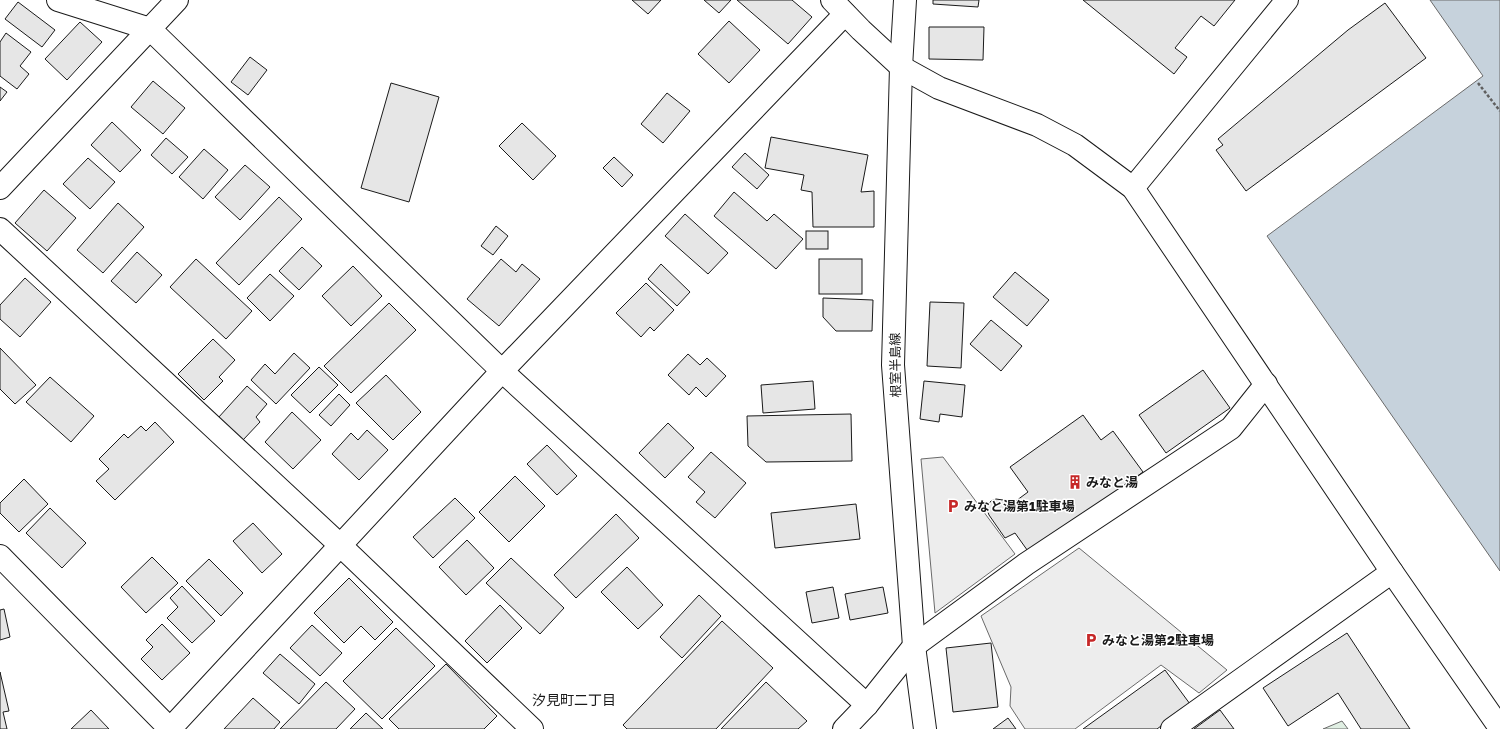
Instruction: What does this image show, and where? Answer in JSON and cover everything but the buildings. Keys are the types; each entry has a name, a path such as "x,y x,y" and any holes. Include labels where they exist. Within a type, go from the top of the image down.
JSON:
{"street":[{"path":"58,0 150,29 502,372 867,704"},
{"path":"0,188 177,0"},
{"name":"根室半島線","path":"906,0 901,67 893,365 914,646 925,729"},
{"path":"1133,188 1288,0"},
{"path":"0,556 170,729 502,372 838,7 901,67 938,88 1037,125 1075,145 1133,188 1392,572 1500,728"},
{"path":"0,229 340,545 520,725"},
{"path":"844,729 867,704 914,646 1026,564 1231,428 1266,384"},
{"path":"1172,729 1392,572"}],"path":[{"path":"1478,83 1500,111"}],"green space":[{"path":"1342,721 1348,729 1323,729"}],"shaded area":[{"path":"1430,0 1500,0 1500,571 1267,236 1483,76"},
{"name":"みなと湯第1駐車場","path":"943,457 1015,554 935,613 921,459"},
{"name":"みなと湯第2駐車場","path":"1079,548 1227,670 1199,693 1161,665 1075,729 1025,729 1010,706 1011,687 981,616"}],"place":[{"name":"みなと湯","path":"1075,482"},
{"name":"みなと湯第1駐車場","path":"953,506"},
{"name":"みなと湯第2駐車場","path":"1091,640"}],"district":[{"name":"汐見町二丁目","path":"574,699"}]}
